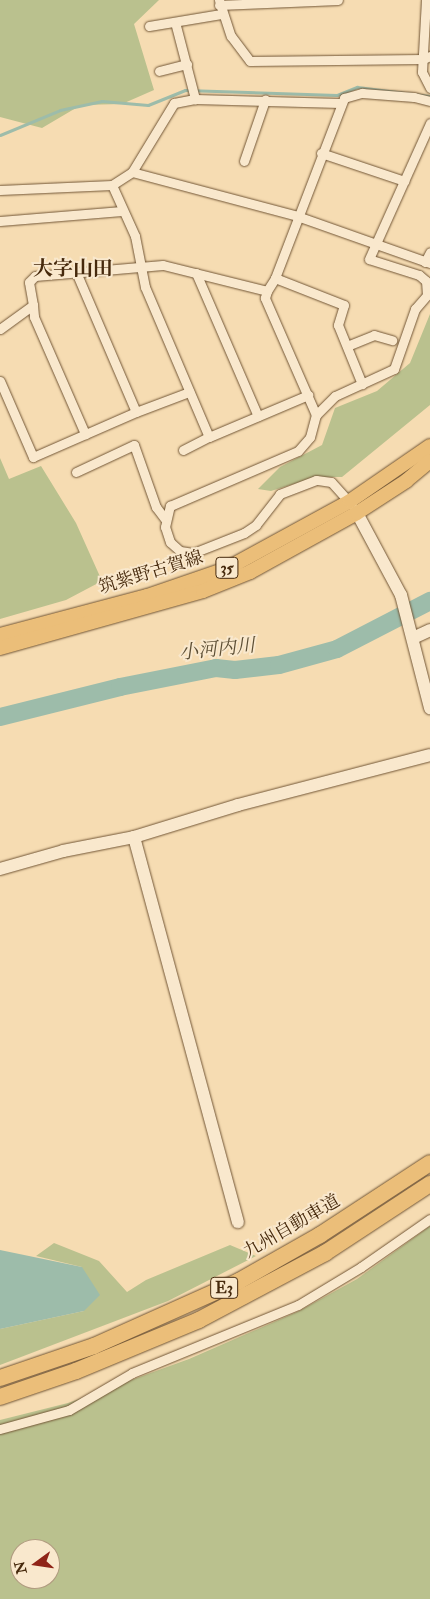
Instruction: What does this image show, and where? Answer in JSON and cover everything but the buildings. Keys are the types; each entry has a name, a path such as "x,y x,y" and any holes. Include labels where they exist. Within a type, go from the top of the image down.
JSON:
{"highway":[{"name":"九州自動車道","path":"0,1378 94,1346 239,1281 320,1235 430,1163"},
{"name":"E3","path":"0,1397 76,1371 199,1320 324,1253 430,1184"}],"main road":[{"name":"筑紫野古賀線","path":"0,648 224,584 293,550 354,507 430,446"},
{"name":"筑紫野古賀線","path":"0,635 199,580 354,507 430,462"}],"street":[{"path":"149,26 175,22 220,6 338,0"},
{"path":"426,0 426,58 422,72 430,88"},
{"path":"220,6 231,36 250,61 426,58"},
{"path":"175,22 195,99"},
{"path":"159,71 187,64"},
{"path":"316,415 265,298 267,291 275,278 340,103 344,98 362,93 414,96 430,101"},
{"path":"0,190 112,185 132,172 174,103 195,99 340,103"},
{"path":"244,162 265,100"},
{"path":"165,519 170,506 181,500 298,450 310,437 316,415 336,396 394,369 415,310 428,290 426,281 419,275 369,259 374,244 430,123"},
{"path":"321,153 404,181"},
{"path":"132,172 297,216 428,263 430,252"},
{"path":"112,185 122,211 135,236 145,287 209,437"},
{"path":"0,221 122,211"},
{"path":"85,434 34,317 28,282 35,276 163,265 267,291"},
{"path":"76,272 136,412"},
{"path":"196,273 258,416"},
{"path":"275,278 344,305 338,325 362,384"},
{"path":"0,329 33,305"},
{"path":"347,346 374,335 392,340"},
{"path":"0,381 33,457 136,412 189,392"},
{"path":"183,450 308,395"},
{"path":"76,472 134,445 156,508 165,519 170,542 180,550 193,553 244,533 256,525 280,494 316,480 331,482 354,507 401,595 430,708"},
{"path":"412,633 430,630"},
{"path":"0,869 63,851 134,837 238,805 430,755"},
{"path":"134,837 238,1222"},
{"path":"0,1429 69,1410 132,1373 298,1305 362,1268 430,1219"}],"green space":[{"path":"0,0 159,0 134,24 154,90 122,104 81,105 42,128 0,117"},
{"path":"430,314 430,405 342,477 316,477 271,491 258,489 280,467 322,445 335,408 377,391 410,363"},
{"path":"0,458 9,479 41,466 76,523 102,581 66,600 0,619"},
{"path":"430,1226 430,1599 0,1599 0,1420 68,1403 189,1359 299,1311 357,1279"},
{"path":"54,1243 99,1261 127,1292 146,1280 230,1245 256,1256 168,1301 0,1365 0,1329 84,1311 82,1267 36,1256"}],"shaded area":[{"path":"0,1250 82,1267 100,1295 84,1311 0,1329"}],"waterway":[{"path":"0,135 60,110 102,101 148,105 185,90 337,95 357,87 430,96"},
{"name":"小河内川","path":"0,717 120,687 216,668 235,670 279,665 337,649 430,601"}],"district":[{"name":"大字山田","path":"73,268"}]}
